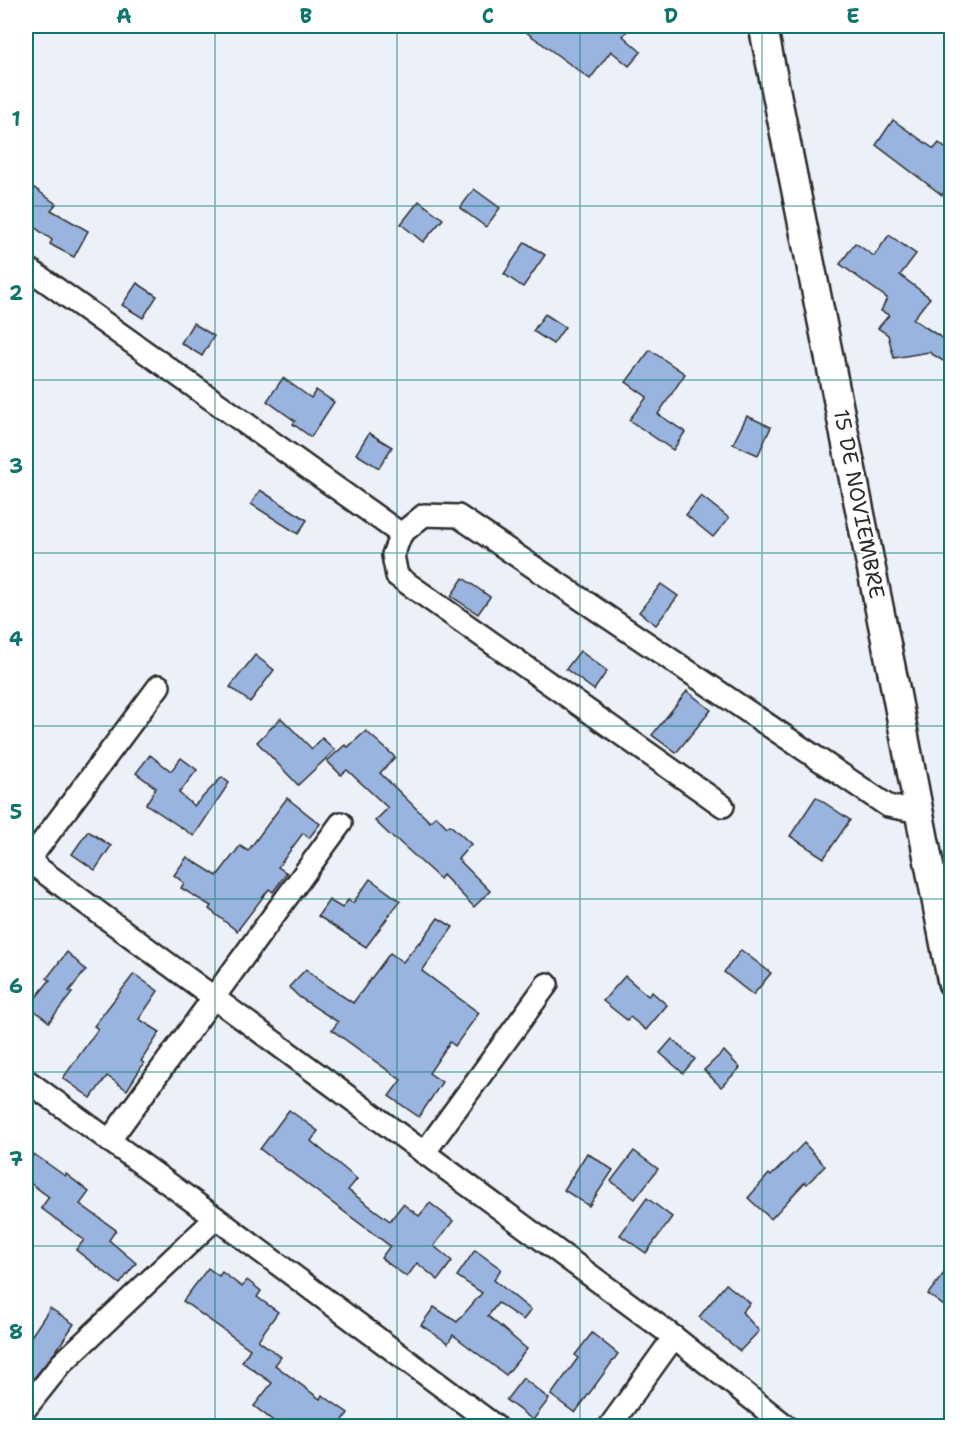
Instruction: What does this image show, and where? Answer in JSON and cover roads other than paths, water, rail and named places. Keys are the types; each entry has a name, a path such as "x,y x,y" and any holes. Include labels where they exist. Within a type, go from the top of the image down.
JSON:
{"street":[{"name":"15 DE NOVIEMBRE","path":"763,26 951,983"},
{"path":"26,267 401,534"},
{"path":"723,806 398,576 393,555 401,534 424,516 458,516 888,806 919,812"},
{"path":"159,686 27,860 674,1337 786,1426"},
{"path":"109,1141 341,823"},
{"path":"424,1153 547,984"},
{"path":"26,1080 495,1426"},
{"path":"26,1408 60,1364 216,1218"},
{"path":"610,1426 674,1337"}]}
